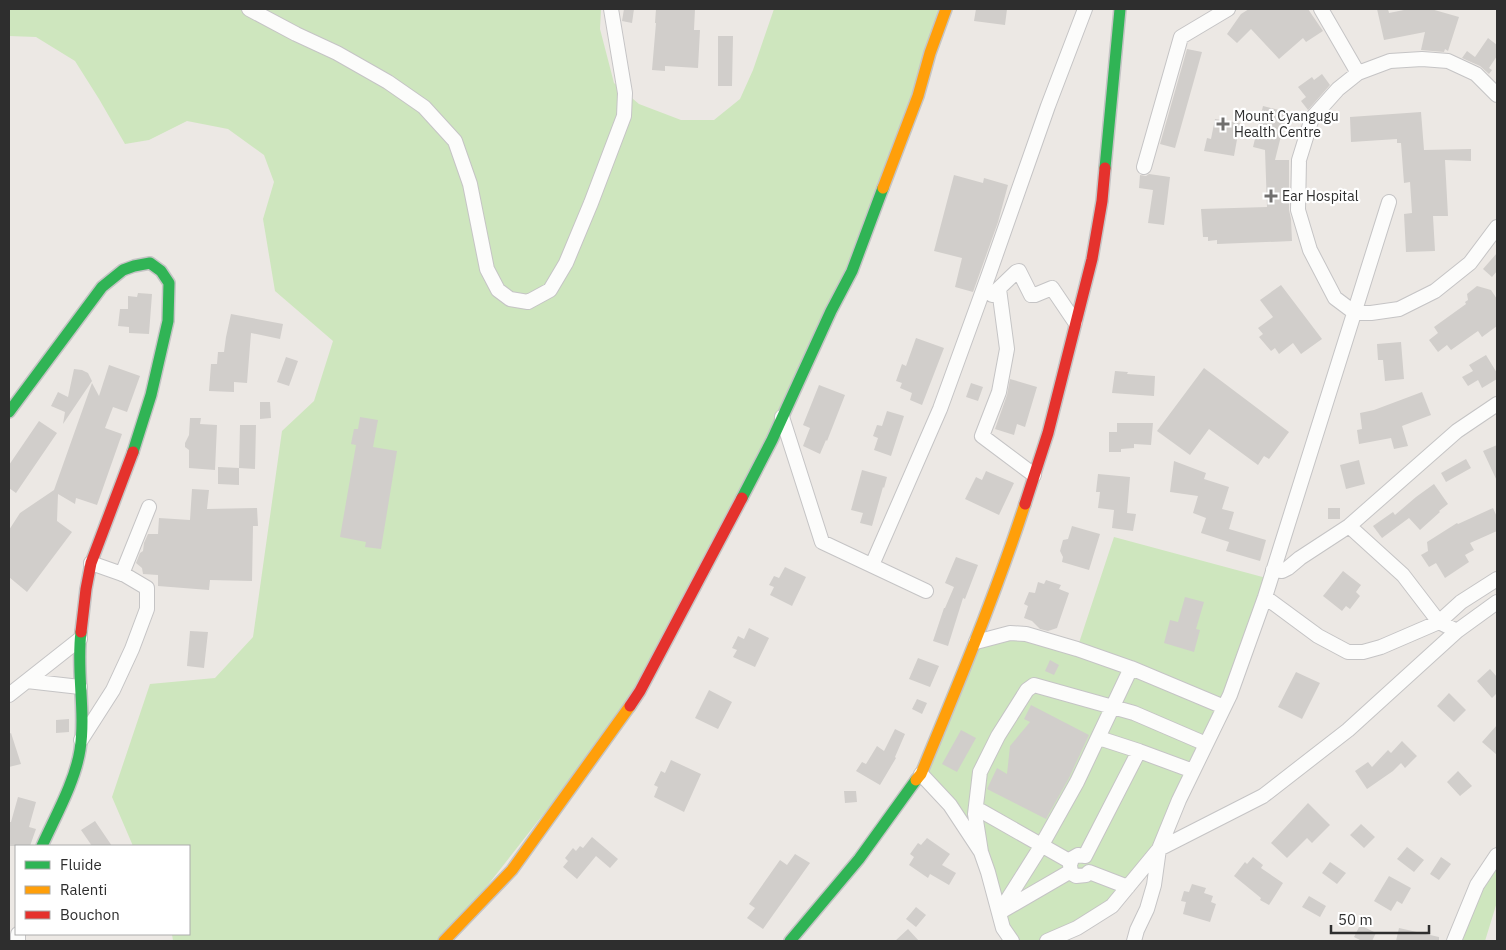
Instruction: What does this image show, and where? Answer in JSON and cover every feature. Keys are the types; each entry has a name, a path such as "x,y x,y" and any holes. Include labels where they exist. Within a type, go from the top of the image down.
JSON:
{"street":[{"path":"249,9 337,53 388,82 424,107 455,141 470,184 487,269 498,290 510,299 528,302 550,290 566,263 592,203 624,116 625,93 611,9"},
{"path":"444,941 512,870 640,691 772,440 831,311 852,271 918,96 930,53 946,9"},
{"path":"872,565 940,409 1048,106 1085,9"},
{"path":"790,941 859,858 921,774 976,642 1009,553 1048,433 1092,259 1102,200 1120,9"},
{"path":"1144,167 1181,37 1228,9"},
{"path":"1322,9 1358,73"},
{"path":"1497,95 1476,74 1448,61 1422,59 1390,61 1358,73 1338,89 1312,118 1299,160 1298,177 1298,210 1310,250 1335,298 1355,313 1398,309 1435,291 1470,263 1497,228"},
{"path":"1134,941 1154,885 1159,850 1230,695 1265,597 1388,202"},
{"path":"9,412 102,287 117,273 132,265 150,264 161,272 169,283 168,322 151,394 131,460 91,563 86,589 80,639 81,741 76,769 42,845"},
{"path":"976,311 1019,271 1031,295 1052,288 1075,322"},
{"path":"999,289 1007,349 999,392 982,436 1034,475"},
{"path":"1273,570 1282,572 1349,526 1457,431 1497,404"},
{"path":"782,417 822,542 926,591"},
{"path":"122,574 149,507"},
{"path":"1349,526 1403,575 1439,622 1457,630"},
{"path":"81,741 113,690 132,649 147,609 147,588 122,574 91,563"},
{"path":"1265,597 1318,636 1348,652 1363,652 1380,647 1439,622 1461,602 1497,580"},
{"path":"1047,941 1077,928 1112,906 1159,850 1263,796 1348,730 1457,630 1497,602"},
{"path":"976,642 1010,633 1026,634 1131,668 1224,707"},
{"path":"9,695 80,639"},
{"path":"999,913 1042,845 1077,782 1131,668"},
{"path":"26,681 80,687"},
{"path":"1012,941 1003,928 981,852 975,814 980,772 998,736 1027,690 1034,686 1134,713 1206,744"},
{"path":"1099,738 1194,771"},
{"path":"1128,887 1089,872 1086,875 1076,876 1071,873 1071,858 1078,855 1085,856 1139,751"},
{"path":"921,774 950,805 981,852"},
{"path":"976,808 1042,845 1071,866"},
{"path":"1454,941 1477,885 1497,855"},
{"path":"999,913 1071,866"}],"green space":[{"path":"9,9 601,9 600,29 614,83 639,104 681,120 714,120 740,99 753,70 774,9 946,9 862,245 640,691 444,941 173,941 172,935 190,935 190,845 133,845 112,797 150,684 215,678 253,637 282,431 314,401 333,341 275,291 263,219 274,182 264,155 228,129 187,121 149,140 125,144 75,61 36,37 9,36"},
{"path":"1114,537 1270,579 1265,597 1159,849 1114,908 1060,941 1013,941 988,872 921,775 976,642 1010,633 1077,649"},
{"path":"1497,855 1497,902 1485,941 1454,941"}],"building":[{"path":"624,9 634,9 632,23 622,21"},
{"path":"656,9 695,9 694,30 700,30 698,68 665,66 665,71 652,70"},
{"path":"976,9 1007,9 1005,25 974,21"},
{"path":"1249,9 1308,9 1323,31 1306,42 1303,38 1279,59 1251,29 1237,43 1227,34 1241,14"},
{"path":"1377,9 1388,9 1389,13 1409,9 1431,9 1459,17 1448,51 1445,49 1444,52 1421,50 1425,32 1384,40"},
{"path":"718,36 733,36 732,86 718,86"},
{"path":"1488,38 1497,45 1497,56 1489,68 1492,70 1489,74 1480,66 1462,58 1467,51 1475,57"},
{"path":"1187,49 1202,52 1175,148 1160,144"},
{"path":"1322,74 1330,85 1308,110 1301,101 1306,97 1298,87 1312,77 1314,80"},
{"path":"1263,106 1287,112 1275,160 1289,160 1289,210 1292,241 1217,244 1217,240 1208,241 1208,237 1203,237 1201,209 1267,207 1265,150 1253,147"},
{"path":"1421,112 1424,150 1471,149 1471,161 1445,160 1448,216 1433,216 1435,251 1406,252 1404,214 1412,213 1410,182 1404,183 1401,143 1397,143 1397,139 1351,142 1350,117"},
{"path":"1215,119 1240,123 1234,156 1204,151 1207,138 1211,139"},
{"path":"1149,174 1170,177 1164,225 1148,223 1153,190 1139,188 1140,175 1146,176"},
{"path":"954,175 983,183 984,178 1008,185 998,222 973,292 955,287 962,258 934,251"},
{"path":"1497,253 1497,271 1492,277 1483,269"},
{"path":"1281,285 1322,339 1301,354 1293,343 1279,354 1275,348 1271,351 1259,337 1263,334 1258,328 1273,317 1260,300"},
{"path":"1477,286 1491,290 1497,299 1497,326 1482,337 1478,331 1451,350 1447,345 1438,352 1429,340 1438,333 1434,327 1466,304 1465,302 1468,300 1467,294"},
{"path":"138,293 152,294 149,334 129,333 129,327 118,326 120,309 128,309 128,296 137,297"},
{"path":"231,314 283,324 280,339 251,333 247,383 234,382 234,392 209,391 211,364 217,364 218,352 224,352"},
{"path":"916,338 944,348 922,405 910,400 912,393 900,388 902,383 896,381 902,364 906,366"},
{"path":"1401,342 1404,379 1385,381 1383,360 1378,360 1377,344"},
{"path":"1486,355 1497,373 1497,379 1482,388 1478,380 1468,386 1462,377 1473,371 1469,365"},
{"path":"286,357 298,361 289,386 277,382"},
{"path":"109,365 140,376 127,412 113,407 105,428 122,434 97,505 76,498 75,504 58,494 57,521 72,532 27,592 9,577 9,530 20,513 54,490 92,383 99,396"},
{"path":"1204,368 1289,432 1269,459 1264,456 1258,465 1209,429 1190,455 1157,431"},
{"path":"74,369 88,373 92,381 63,424 65,412 51,406 58,392 68,397"},
{"path":"1115,371 1155,376 1154,396 1112,393"},
{"path":"1010,379 1037,387 1025,427 1017,424 1014,435 995,429 1007,395"},
{"path":"971,383 983,387 978,401 966,397"},
{"path":"819,385 845,395 820,454 803,446 810,428 803,425"},
{"path":"1422,392 1431,415 1402,426 1408,446 1394,449 1391,438 1359,444 1357,430 1362,429 1360,413 1374,410"},
{"path":"260,402 270,402 271,418 260,419"},
{"path":"887,411 904,416 891,456 874,450 878,438 873,436 877,425 882,426"},
{"path":"360,417 378,420 373,447 397,451 381,549 365,547 366,542 340,537 356,445 351,444 354,429 358,429"},
{"path":"190,418 201,418 200,424 217,425 215,470 189,468 189,450 185,447 185,443 189,435"},
{"path":"39,421 57,433 16,493 9,488 9,465"},
{"path":"1117,423 1153,423 1151,445 1134,444 1134,448 1121,449 1121,452 1109,452 1109,432 1117,432"},
{"path":"240,425 256,425 255,469 239,468"},
{"path":"1497,445 1497,481 1483,451"},
{"path":"1466,459 1471,468 1446,482 1441,473"},
{"path":"1359,460 1365,484 1346,489 1340,465"},
{"path":"1174,461 1206,473 1204,479 1229,487 1222,509 1234,512 1229,529 1266,540 1260,561 1226,551 1229,542 1201,533 1206,518 1193,513 1198,496 1170,492"},
{"path":"218,467 239,468 239,485 218,484"},
{"path":"862,470 887,477 872,526 860,523 863,513 851,510"},
{"path":"986,471 1014,483 999,515 965,499 976,477 982,480"},
{"path":"1098,474 1130,477 1127,513 1136,514 1133,531 1112,528 1114,510 1098,508 1100,492 1096,492"},
{"path":"1434,484 1448,504 1420,530 1409,518 1382,538 1373,526 1393,512 1395,515"},
{"path":"192,489 209,490 207,509 257,508 258,526 253,526 252,581 210,580 209,590 158,586 158,575 143,574 142,568 136,563 140,553 143,551 148,534 158,534 159,518 190,520"},
{"path":"1328,508 1340,508 1340,519 1328,519"},
{"path":"1493,508 1497,517 1497,531 1470,543 1474,550 1465,555 1469,562 1445,578 1436,563 1429,567 1421,555 1428,551 1427,542 1457,523"},
{"path":"1072,526 1100,534 1089,570 1062,562 1063,557 1060,551 1063,540 1068,539"},
{"path":"956,557 978,565 965,599 963,598 948,646 933,641 944,608 954,587 945,583"},
{"path":"785,567 806,577 792,606 770,595 774,587 769,585 774,576 779,578"},
{"path":"1343,571 1361,585 1356,592 1360,596 1350,609 1346,606 1342,611 1323,596"},
{"path":"1046,580 1061,585 1059,589 1069,593 1057,628 1048,631 1040,629 1032,621 1024,618 1028,606 1024,604 1029,592 1035,593 1038,582 1044,584"},
{"path":"1185,597 1204,602 1196,629 1200,630 1194,652 1164,643 1170,620 1178,622"},
{"path":"749,628 769,638 755,667 733,657 737,650 732,648 738,636 744,639"},
{"path":"190,631 208,632 204,668 187,666"},
{"path":"918,658 939,666 930,687 909,679"},
{"path":"1050,660 1059,665 1054,675 1045,671"},
{"path":"1490,669 1497,677 1497,693 1492,698 1477,681"},
{"path":"1296,672 1320,683 1302,719 1278,707"},
{"path":"709,690 732,702 718,729 695,718"},
{"path":"1449,693 1466,710 1454,722 1437,706"},
{"path":"917,699 927,703 922,714 912,709"},
{"path":"1031,705 1089,735 1069,778 1046,819 987,789 997,768 1007,774 1010,746 1030,722 1024,719"},
{"path":"69,719 69,732 56,733 56,720"},
{"path":"1497,725 1497,755 1482,742"},
{"path":"895,729 905,734 896,758 880,785 856,771 862,762 866,764 877,746 884,751"},
{"path":"961,730 976,738 957,772 942,764"},
{"path":"11,733 21,764 9,767 9,734"},
{"path":"1402,741 1417,756 1405,768 1401,763 1367,789 1355,771 1368,762 1372,767 1388,750 1391,753"},
{"path":"671,760 701,774 684,812 654,797 658,787 654,785 661,771 665,773"},
{"path":"1458,771 1472,786 1460,796 1447,782"},
{"path":"844,791 856,791 857,802 845,803"},
{"path":"18,797 36,802 29,827 36,829 30,845 9,846 9,822 11,822"},
{"path":"1308,803 1330,825 1312,843 1307,838 1287,858 1271,843"},
{"path":"95,821 111,845 91,845 81,830"},
{"path":"1361,824 1375,837 1364,848 1350,835"},
{"path":"592,837 618,859 610,868 596,856 577,879 563,867 568,861 565,858 573,848 576,851 580,846 583,848"},
{"path":"927,838 950,854 942,865 956,873 949,885 930,874 928,878 909,865 914,857 910,854 918,843 921,845"},
{"path":"1407,847 1424,860 1414,872 1397,859"},
{"path":"795,854 810,863 763,929 747,918 755,908 749,904 780,860 787,865"},
{"path":"1253,857 1263,865 1261,868 1283,883 1269,905 1260,900 1261,898 1234,876 1245,862 1247,864"},
{"path":"1441,857 1451,864 1439,880 1430,874"},
{"path":"1330,862 1346,873 1337,884 1322,873"},
{"path":"1389,876 1411,888 1402,904 1397,901 1391,911 1374,901"},
{"path":"1192,884 1206,888 1204,893 1213,896 1211,902 1216,904 1210,922 1183,914 1186,902 1181,901 1184,891 1189,892"},
{"path":"1309,896 1326,906 1320,917 1302,907"},
{"path":"916,907 926,915 916,927 906,919"},
{"path":"1360,925 1376,933 1372,941 1362,941 1354,937"},
{"path":"1399,928 1439,937 1439,941 1396,941"},
{"path":"908,929 919,941 895,941"}],"traffic: fast":[{"path":"1105,168 1120,9"},
{"path":"742,498 772,440 831,311 852,271 883,188"},
{"path":"9,412 102,287 123,270 150,263 161,271 169,283 168,321 151,395 133,452"},
{"path":"42,845 69,787 80,750 82,735 81,632"},
{"path":"790,941 859,859 916,780"}],"traffic: slow":[{"path":"883,188 918,96 930,53 946,9"},
{"path":"916,780 921,774 976,640 1025,504"},
{"path":"444,941 512,870 630,706"}],"traffic: jam":[{"path":"1025,504 1048,433 1092,259 1102,201 1105,168"},
{"path":"81,632 91,563 133,452"},
{"path":"630,706 640,691 742,498"}],"place":[{"name":"Mount Cyangugu Health Centre","path":"1223,124"},
{"name":"Ear Hospital","path":"1271,196"}]}
